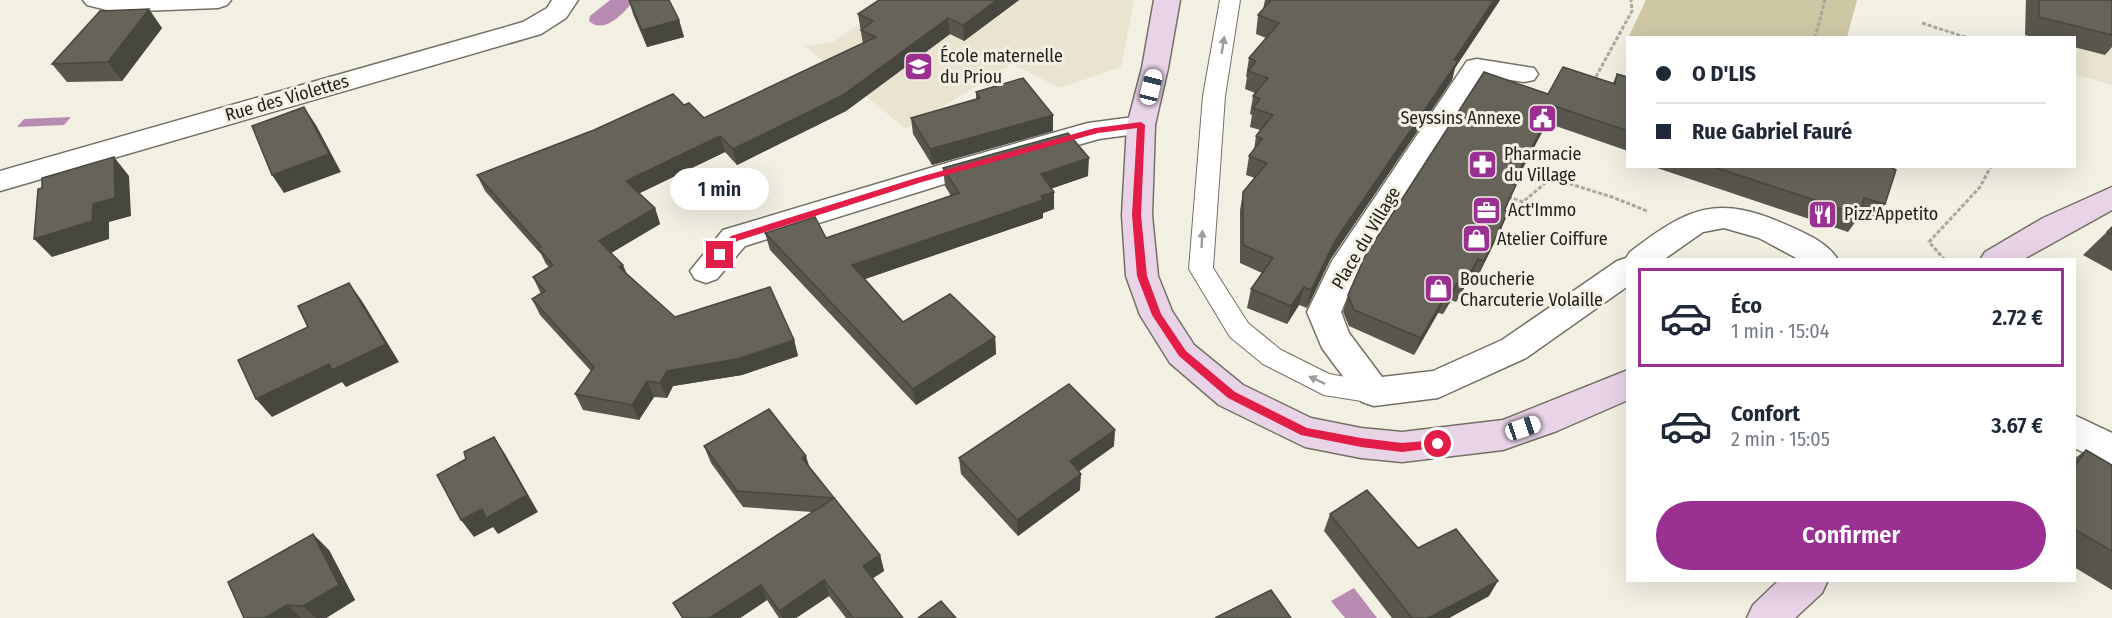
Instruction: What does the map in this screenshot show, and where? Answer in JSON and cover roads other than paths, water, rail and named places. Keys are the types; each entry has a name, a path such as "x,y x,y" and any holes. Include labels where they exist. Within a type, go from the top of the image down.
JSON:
{"main road":[{"path":"1167,0 1155,68 1141,125 1137,215 1142,276 1157,315 1182,354 1231,395 1305,432 1361,443 1402,447 1503,435 1544,421 1626,385"},
{"path":"1999,258 2062,222 2112,197"},
{"path":"1767,618 1806,582"}],"street":[{"path":"96,0 115,4 218,0"},
{"name":"Rue des Violettes","path":"0,182 532,28 557,14 565,0"},
{"name":"Place du Village","path":"1374,392 1334,339 1324,312 1343,269 1477,67 1524,74"},
{"path":"706,271 734,238 919,180 1098,130 1141,125"},
{"path":"1644,258 1686,228 1713,218 1750,223 1779,233 1820,258"},
{"path":"1374,392 1438,384 1514,349 1626,270"},
{"path":"2076,431 2112,451"}],"lane":[{"path":"1230,0 1214,96 1201,269 1239,330 1272,357 1324,384 1374,392"}],"place":[{"name":"École maternelle du Priou","path":"919,66"},
{"name":"Seyssins Annexe","path":"1542,118"},
{"name":"Pharmacie du Village","path":"1483,164"},
{"name":"Act'Immo","path":"1487,210"},
{"name":"Pizz'Appetito","path":"1823,214"},
{"name":"Atelier Coiffure","path":"1476,239"},
{"name":"Boucherie Charcuterie Volaille","path":"1439,289"}]}
